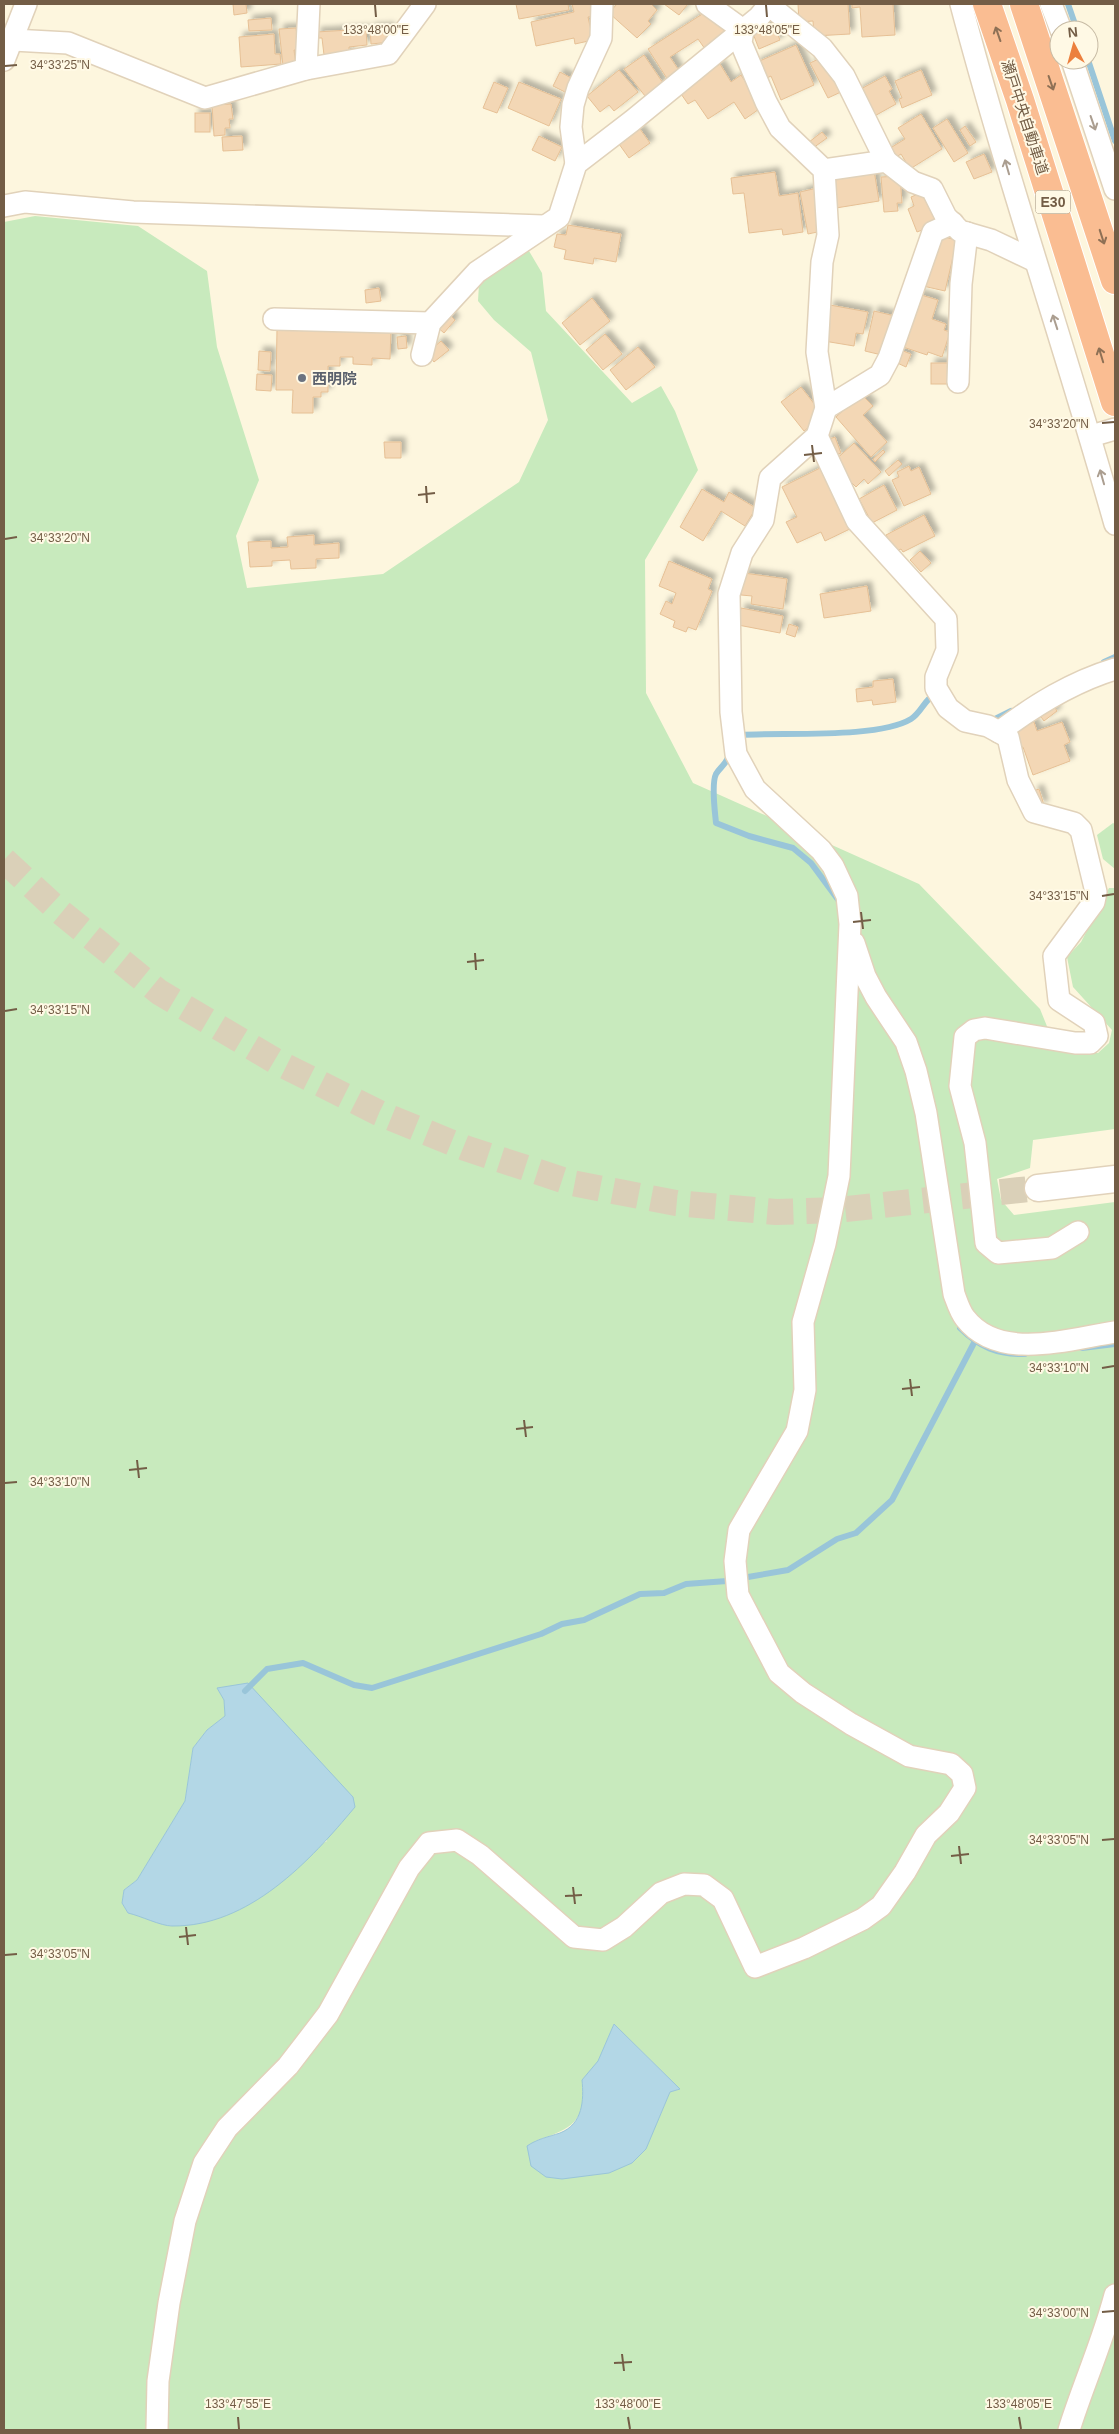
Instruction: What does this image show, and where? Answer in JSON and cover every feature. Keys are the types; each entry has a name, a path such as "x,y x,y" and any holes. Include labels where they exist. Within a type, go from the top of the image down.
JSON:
{"highway":[{"name":"瀬戸中央自動車道","path":"987,4 1020,100 1115,402"},
{"name":"E30","path":"1024,4 1115,280"}],"street":[{"path":"4,60 26,4"},
{"path":"306,69 309,4"},
{"path":"13,40 68,43 205,98 306,69 388,54 425,4"},
{"path":"422,354 430,323 477,272 559,217 576,164 571,127 573,105 578,88 601,38 602,4"},
{"path":"707,4 743,30"},
{"path":"961,4 1035,261 1091,436 1115,524"},
{"path":"1051,4 1057,20"},
{"path":"576,164 632,121 743,30 770,5 822,48 844,76 886,160 913,182 932,189 946,217 960,228 991,240 1035,261"},
{"path":"157,2430 158,2381 169,2303 185,2220 204,2163 227,2128 288,2066 328,2014 409,1868 429,1843 457,1840 480,1855 574,1937 603,1940 624,1927 661,1893 684,1884 704,1886 723,1899 755,1967 804,1948 863,1920 881,1906 906,1872 926,1835 949,1814 965,1788 962,1774 952,1764 909,1756 851,1724 803,1693 779,1673 738,1595 735,1561 740,1530 797,1431 805,1390 803,1322 825,1244 838,1176 850,936 847,896 834,866 821,850 755,789 736,754 731,712 729,594 734,577 742,553 763,520 770,478 817,436 826,408 816,352 822,262 828,235 824,170 780,128 766,102 741,43 743,30"},
{"path":"1075,70 1115,189"},
{"path":"824,170 886,160"},
{"path":"4,206 25,202 133,212 543,226"},
{"path":"958,382 960,228"},
{"path":"826,408 880,375 889,358 933,232 960,228"},
{"path":"274,319 430,323"},
{"path":"1091,436 1115,430"},
{"path":"817,436 857,521 946,619 947,650 936,676 936,688 948,708 965,721 988,726 1008,737 1018,780 1034,812 1074,823 1081,830 1096,892 1094,902 1054,956 1059,1000 1094,1023 1097,1036 1090,1043 1075,1043 985,1028 974,1030 965,1037 960,1086 974,1143 986,1244 998,1253 1052,1248 1078,1232"},
{"path":"999,732 1033,706 1070,687 1115,669"},
{"path":"850,936 858,950 865,976 876,997 906,1042 916,1071 926,1114 954,1294 964,1317 978,1332 996,1341 1020,1346 1115,1332"},
{"path":"1038,1188 1115,1179"},
{"path":"1069,2430 1086,2378 1107,2326 1115,2295"}],"green space":[{"path":"35,216 138,226 207,271 217,347 259,480 236,536 247,588 383,574 519,482 548,420 531,352 494,320 478,301 479,284 496,270 529,251 542,273 546,311 632,403 661,386 675,411 698,470 645,560 646,693 693,783 919,884 1040,1009 1057,1051 1098,1053 1109,1043 1112,1030 1073,987 1067,957 1081,942 1109,888 1115,888 1115,1129 1033,1140 1030,1168 997,1179 1001,1200 1014,1215 1115,1202 1115,2430 4,2430 4,222","holes":["217,1688 327,1841 171,1926 144,1916 128,1913 122,1903 124,1890 137,1880 185,1801 193,1748 207,1730 225,1716 224,1700","614,2024 680,2089 670,2092 656,2125 535,2141 567,2128 579,2115 582,2106 582,2080 598,2062"]},
{"path":"1113,823 1115,824 1115,869 1103,859 1097,835"}],"water":[{"path":"248,1683 353,1797 355,1807 298,1869 252,1903 227,1915 200,1923 172,1926 128,1913 122,1903 124,1890 137,1880 185,1801 193,1748 207,1730 225,1716 224,1700 217,1688"},
{"path":"614,2024 680,2089 670,2092 646,2149 632,2163 609,2173 562,2179 546,2177 531,2166 527,2146 568,2129 578,2118 583,2095 582,2080 598,2061"}],"building":[{"path":"233,4 246,4 247,13 234,15"},
{"path":"516,4 568,4 569,10 519,19"},
{"path":"572,4 593,4 595,16 588,17 593,40 575,44 574,38 536,46 531,22 574,12"},
{"path":"617,4 651,4 657,10 648,21 651,24 637,38 609,13"},
{"path":"664,4 688,4 679,15"},
{"path":"798,4 848,4 850,34 814,36 813,21 799,22"},
{"path":"852,4 893,4 895,35 862,37 860,7 852,8"},
{"path":"710,9 727,35 705,49 698,39 670,57 680,72 668,80 648,49"},
{"path":"271,18 272,30 249,31 248,20"},
{"path":"773,23 780,40 759,49 752,31"},
{"path":"390,27 391,42 371,44 370,28"},
{"path":"296,28 299,50 294,50 296,65 283,66 279,29"},
{"path":"366,29 367,45 349,47 349,54 324,55 322,38 317,38 316,32"},
{"path":"274,34 275,54 280,54 281,64 241,67 239,37"},
{"path":"796,45 814,85 781,100 771,76 763,80 755,63"},
{"path":"644,55 663,83 645,96 624,69"},
{"path":"825,56 843,91 828,98 810,63"},
{"path":"720,64 731,82 741,75 762,107 745,119 734,102 708,119 695,100 688,104 679,91"},
{"path":"619,70 638,92 614,111 609,105 600,112 587,96"},
{"path":"921,70 932,95 902,108 899,99 902,98 895,81"},
{"path":"560,72 573,79 567,93 553,86"},
{"path":"885,76 892,89 889,91 896,104 871,118 857,91"},
{"path":"494,82 508,88 497,113 483,108"},
{"path":"519,82 561,99 549,126 508,108"},
{"path":"231,104 233,119 229,119 230,128 225,128 225,135 214,136 212,105"},
{"path":"195,113 210,113 210,132 195,132"},
{"path":"921,114 942,149 910,169 901,154 893,159 887,150 905,139 898,128"},
{"path":"947,119 968,153 954,162 933,128"},
{"path":"965,126 976,142 970,146 960,130"},
{"path":"640,129 650,143 629,158 619,144"},
{"path":"822,132 827,138 813,148 809,142"},
{"path":"242,136 243,150 223,151 222,137"},
{"path":"539,136 562,147 555,161 532,150"},
{"path":"984,154 992,172 974,179 966,162"},
{"path":"874,170 879,201 836,208 831,176"},
{"path":"775,172 779,196 798,193 803,232 783,235 782,229 749,233 744,193 733,194 731,178"},
{"path":"900,176 902,203 897,203 898,211 884,212 881,177"},
{"path":"817,188 822,231 808,234 800,192"},
{"path":"923,192 943,222 917,232 908,209 914,206 911,197"},
{"path":"568,225 621,234 616,262 594,258 593,264 564,259 566,250 554,247 557,234 566,235"},
{"path":"935,235 957,240 945,291 923,286"},
{"path":"379,288 381,301 366,303 365,290"},
{"path":"918,294 938,300 932,319 946,324 944,330 950,332 942,357 928,352 927,355 900,346"},
{"path":"592,298 610,321 580,345 562,323"},
{"path":"830,305 868,312 863,334 856,333 854,346 824,341"},
{"path":"874,311 895,316 886,356 865,351"},
{"path":"448,313 455,320 444,333 436,326"},
{"name":"西明院","path":"277,328 391,329 390,359 372,358 372,365 353,364 353,357 340,357 340,366 328,366 328,392 321,392 321,397 313,397 313,413 292,413 293,390 276,390"},
{"path":"605,334 622,354 603,370 586,350"},
{"path":"406,336 407,348 398,349 397,337"},
{"path":"441,341 449,350 434,362 427,353"},
{"path":"638,347 655,367 626,390 610,370"},
{"path":"898,349 911,354 906,367 893,361"},
{"path":"259,351 271,352 270,371 258,370"},
{"path":"931,363 951,363 951,384 931,384"},
{"path":"257,374 272,375 271,391 256,390"},
{"path":"801,387 819,410 812,415 817,421 804,431 781,402"},
{"path":"861,394 873,406 863,415 887,442 871,457 836,417"},
{"path":"835,437 841,453 830,457 824,441"},
{"path":"384,442 401,442 401,458 385,458"},
{"path":"854,443 881,472 868,484 864,479 856,487 832,463"},
{"path":"883,450 885,452 875,462 873,459"},
{"path":"898,460 902,464 889,476 885,471"},
{"path":"824,466 854,527 825,541 821,532 797,543 786,522 797,517 782,487"},
{"path":"909,466 911,471 919,467 931,494 904,506 892,480 899,477 897,472"},
{"path":"884,485 897,510 872,523 859,499"},
{"path":"702,489 724,502 729,492 756,508 745,526 721,511 703,541 680,527"},
{"path":"924,515 935,536 903,552 901,549 895,552 886,535"},
{"path":"314,535 314,545 339,543 339,558 316,559 316,568 291,569 290,560 272,561 272,566 250,567 248,542 271,541 271,548 288,547 287,537"},
{"path":"920,551 931,563 921,572 910,560"},
{"path":"669,561 712,579 708,589 712,591 696,630 688,627 686,632 673,627 675,621 660,614 666,601 672,604 676,593 659,586"},
{"path":"744,573 787,579 783,609 751,604 752,596 741,595"},
{"path":"867,586 871,611 824,618 820,594"},
{"path":"741,608 783,616 780,633 738,625"},
{"path":"789,624 798,627 795,637 786,634"},
{"path":"893,679 896,702 873,705 872,700 857,702 856,689 873,687 873,681"},
{"path":"1052,703 1057,711 1044,721 1038,713"},
{"path":"1034,722 1037,731 1062,722 1070,742 1064,745 1070,761 1033,775 1023,747 1019,749 1012,730"},
{"path":"1039,789 1044,805 1039,806 1033,791"}],"waterway":[{"path":"1068,4 1074,20"},
{"path":"1091,70 1115,141"},
{"path":"1104,662 1115,657"},
{"path":"740,735 876,730 911,719 928,699 935,694"},
{"path":"988,720 995,719 1011,711"},
{"path":"729,753 728,759 716,774 714,784 716,823 749,836 793,848 811,863 839,901"},
{"path":"960,1328 982,1345 1006,1353 1025,1354"},
{"path":"748,1577 788,1570 837,1539 856,1533 892,1500 975,1341"},
{"path":"1082,1348 1115,1344"},
{"path":"245,1691 267,1669 303,1663 354,1685 372,1688 541,1634 562,1624 584,1620 640,1594 664,1593 686,1584 727,1581"}],"tunnel":[{"path":"4,860 58,910 159,992 277,1062 379,1113 465,1148 572,1183 676,1203 776,1212 838,1210 1038,1188"}],"place":[{"name":"西明院","path":"302,378"}]}
